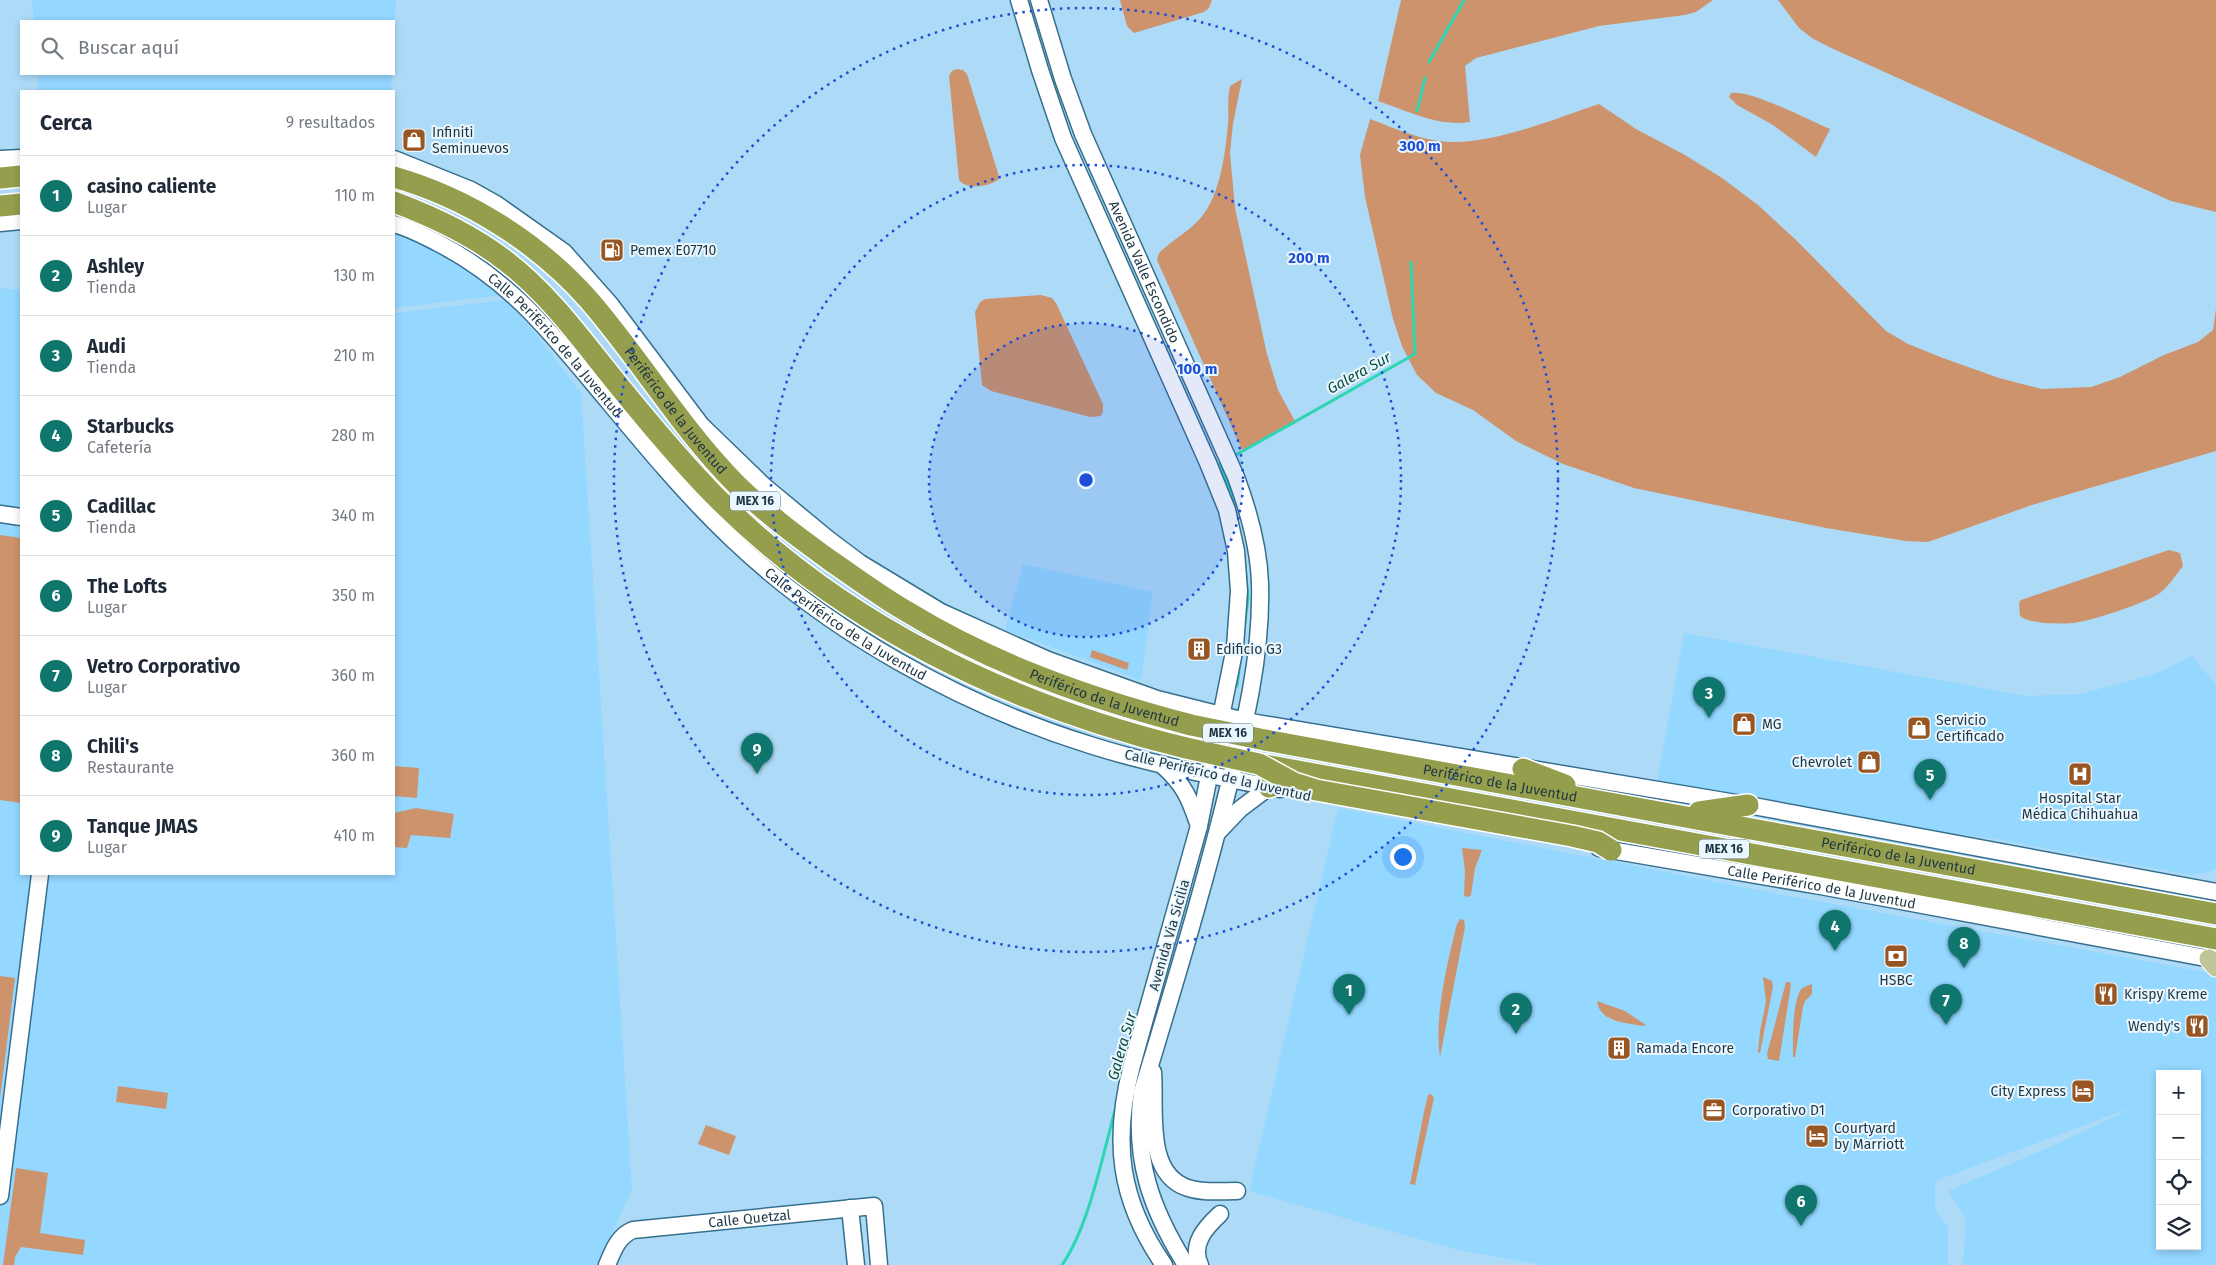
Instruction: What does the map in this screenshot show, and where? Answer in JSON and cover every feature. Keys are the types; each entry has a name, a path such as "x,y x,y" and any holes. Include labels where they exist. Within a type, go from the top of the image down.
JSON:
{"highway":[{"path":"0,178 20,176"},
{"name":"Periférico de la Juventud","path":"395,177 433,190 490,219 530,245 559,270 613,330 688,431 758,504 801,540 865,585 940,630 1010,664 1103,700 1191,725 2216,914"},
{"name":"Periférico de la Juventud","path":"395,202 442,222 476,240 527,279 560,311 619,387 713,494 851,619 919,648 1000,688 1090,721 1186,748 1259,764 2216,938"},
{"path":"0,206 20,204"},
{"path":"1259,764 1294,783 1316,790 1572,836 1598,842 1611,850"},
{"path":"1523,769 1616,804"},
{"path":"1269,787 1282,783 1306,781 1397,794 1693,851 1721,849"},
{"path":"1680,815 1748,805"}],"main road":[{"name":"Avenida Valle Escondido","path":"1019,0 1063,138 1208,463 1232,529 1239,591 1238,620 1232,667 1222,715"},
{"name":"Avenida Valle Escondido","path":"1039,0 1062,79 1082,134 1232,468 1245,502 1257,557 1260,606 1252,686 1245,721"},
{"path":"0,160 20,158"},
{"path":"395,159 471,190 496,204 564,252 610,304 701,425 793,511 860,563 941,612 999,640 1118,686 1245,721 1523,769 1748,805 2213,890"},
{"path":"0,223 20,222"},
{"name":"Calle Periférico de la Juventud","path":"395,224 414,231 465,257 500,282 543,324 680,486 731,538 789,588 851,619 916,671 982,703 1090,745 1209,776 1438,822 1611,850 2214,958"},
{"path":"0,514 20,517"},
{"name":"Avenida Via Sicilia","path":"1164,1265 1148,1242 1131,1201 1122,1168 1120,1134 1124,1093 1199,826 1222,715"},
{"name":"Avenida Via Sicilia","path":"1186,1265 1168,1236 1150,1196 1142,1163 1139,1114 1142,1092 1217,832 1245,721"},
{"path":"1160,764 1172,774 1188,793 1199,826"},
{"path":"1217,832 1240,809 1269,787"},
{"path":"0,1196 40,875"},
{"path":"1152,1058 1154,1120 1157,1148 1163,1170 1174,1182 1188,1189 1237,1191"},
{"path":"0,1140 9,1120"},
{"name":"Calle Quetzal","path":"607,1265 625,1233 633,1230 874,1206 879,1265"},
{"path":"850,1208 856,1265"},
{"path":"1200,1265 1196,1258 1198,1241 1208,1226 1220,1214"}],"shaded area":[{"path":"32,0 396,0 395,22 34,20"},
{"path":"1120,0 1212,0 1209,8 1204,12 1134,33 1127,26"},
{"path":"1401,0 1713,0 1696,12 1685,15 1599,26 1476,58 1465,66 1470,122 1458,123 1423,117 1378,101"},
{"path":"1778,0 2216,0 2216,212 2171,201 1829,47 1799,28"},
{"path":"957,69 963,70 967,74 998,173 999,179 990,184 972,186 959,180 949,76 952,71"},
{"path":"37,75 392,75 391,90 38,90"},
{"path":"1242,79 1233,124 1230,153 1235,208 1267,354 1278,390 1296,423 1242,450 1157,260 1159,253 1198,221 1212,201 1220,176 1225,149 1230,86"},
{"path":"1731,93 1752,96 1780,106 1830,129 1816,157 1773,125 1737,105 1729,97"},
{"path":"1599,104 1636,129 1685,155 1722,178 1758,205 1795,239 1886,331 1908,344 1999,378 2042,389 2091,387 2120,377 2164,355 2198,342 2213,330 2216,309 2216,451 2032,505 1928,542 1906,541 1826,528 1634,488 1563,464 1516,441 1473,410 1436,393 1417,375 1402,346 1393,319 1365,197 1360,155 1370,119 1421,137 1457,142 1477,140 1519,131"},
{"path":"395,234 432,247 465,266 502,295 395,308"},
{"path":"0,288 20,290 20,875 395,875 395,313 506,300 539,338 581,393 632,1189 598,1265 0,1265"},
{"path":"1041,295 1052,298 1056,303 1103,404 1101,416 1090,417 991,391 982,385 975,312 980,302 985,299"},
{"path":"0,535 20,538 20,803 0,800"},
{"path":"2169,550 2180,553 2183,566 2164,589 2150,599 2078,622 2060,624 2041,623 2020,616 2019,603 2021,600"},
{"path":"1023,564 1153,592 1141,680 1005,630"},
{"path":"1684,633 2026,696 2081,694 2157,673 2192,656 2216,685 2216,868 2209,872 2191,875 1990,838 1933,832 1657,782"},
{"path":"1092,650 1129,663 1127,670 1090,657"},
{"path":"395,766 419,768 417,798 395,796"},
{"path":"416,808 454,814 450,838 411,835 407,848 395,847 395,813"},
{"path":"1338,808 1768,892 2211,973 2216,978 2216,1265 1963,1265 1966,1219 1948,1191 2052,1146 2141,1104 1935,1181 1935,1209 1948,1227 1948,1265 1542,1265 1458,1250 1249,1191"},
{"path":"1462,848 1482,850 1475,868 1471,895 1468,897 1464,896 1465,871"},
{"path":"1460,919 1464,920 1465,927 1440,1057 1439,1025 1442,990 1457,924"},
{"path":"0,976 15,978 0,1099"},
{"path":"1763,977 1772,981 1773,987 1760,1053 1758,1052 1760,1031 1766,1002"},
{"path":"1786,982 1790,982 1791,985 1779,1061 1768,1059 1767,1054"},
{"path":"1812,984 1812,994 1805,1001 1803,1007 1795,1057 1793,1057 1795,1007 1801,989"},
{"path":"1597,1001 1625,1011 1646,1025 1622,1022 1608,1017 1599,1008"},
{"path":"118,1086 168,1093 166,1109 116,1102"},
{"path":"1431,1094 1434,1098 1415,1185 1410,1184 1425,1107 1428,1095"},
{"path":"706,1125 736,1136 729,1155 698,1144"},
{"path":"16,1168 48,1173 40,1233 85,1240 83,1255 21,1247 15,1257 14,1265 3,1265"}],"waterway":[{"name":"Galera Sur","path":"1429,62 1464,0"},
{"name":"Galera Sur","path":"1417,111 1425,78"},
{"name":"Galera Sur","path":"1234,456 1415,354 1411,262"},
{"name":"Galera Sur","path":"1222,462 1220,463 1232,497 1243,547"},
{"name":"Galera Sur","path":"1237,686 1248,598 1244,555"},
{"name":"Galera Sur","path":"1062,1265 1072,1249 1088,1210 1116,1107"}],"place":[{"name":"Infiniti Seminuevos","path":"414,140"},
{"name":"Pemex E07710","path":"612,250"},
{"name":"Edificio G3","path":"1199,649"},
{"name":"Audi","path":"1709,718"},
{"name":"MG","path":"1744,724"},
{"name":"Servicio Certificado","path":"1919,728"},
{"name":"Chevrolet","path":"1869,762"},
{"name":"Tanque JMAS","path":"757,774"},
{"name":"Hospital Star Médica Chihuahua","path":"2080,774"},
{"name":"Cadillac","path":"1930,800"},
{"name":"Starbucks","path":"1835,951"},
{"name":"HSBC","path":"1896,956"},
{"name":"Chili's","path":"1964,968"},
{"name":"Krispy Kreme","path":"2106,994"},
{"name":"casino caliente","path":"1349,1015"},
{"name":"Vetro Corporativo","path":"1946,1025"},
{"name":"Wendy's","path":"2197,1026"},
{"name":"Ashley","path":"1516,1034"},
{"name":"Ramada Encore","path":"1619,1048"},
{"name":"City Express","path":"2083,1091"},
{"name":"Corporativo D1","path":"1714,1110"},
{"name":"Courtyard by Marriott","path":"1817,1136"},
{"name":"The Lofts","path":"1801,1226"}]}
